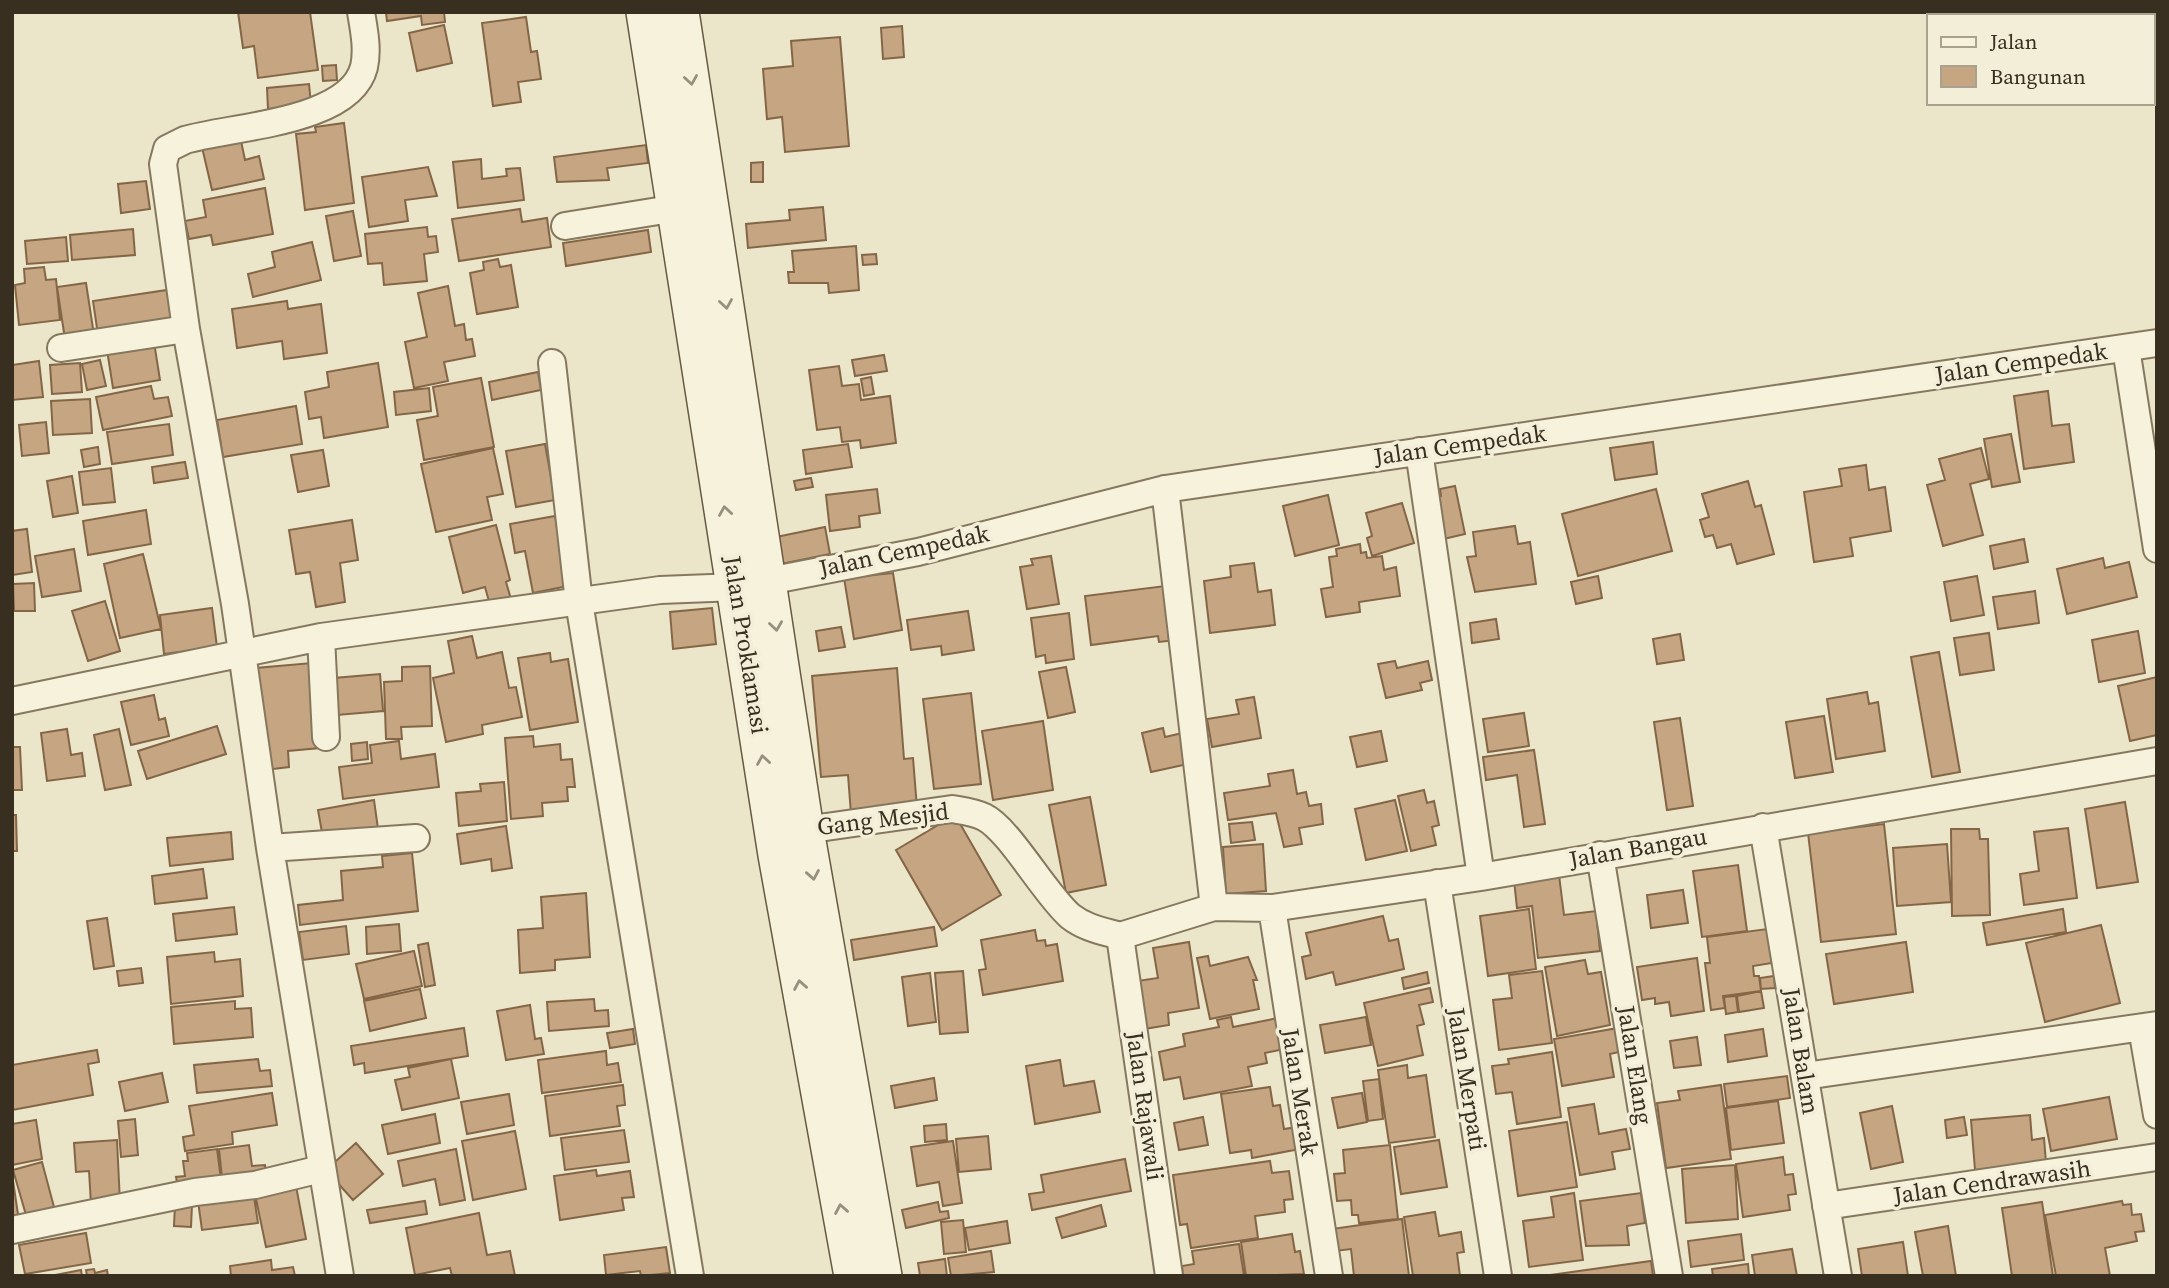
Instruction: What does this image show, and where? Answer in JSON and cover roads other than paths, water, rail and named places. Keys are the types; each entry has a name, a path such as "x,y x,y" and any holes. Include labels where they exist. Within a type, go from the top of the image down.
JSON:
{"street":[{"path":"340,1276 270,848 243,655 186,329 163,157 167,149 185,139 311,112 339,100 358,81 364,69 365,46 361,12"},
{"name":"Jalan Proklamasi","path":"645,12 677,208 805,830 883,1276"},
{"name":"Jalan Proklamasi","path":"680,12 753,583 777,855 853,1276"},
{"path":"565,226 677,208"},
{"path":"61,348 186,329"},
{"name":"Jalan Cempedak","path":"12,701 321,637 660,590 753,583 918,552 1165,489 2157,343"},
{"path":"2126,348 2157,549"},
{"path":"552,363 579,602 690,1276"},
{"path":"1419,450 1481,877"},
{"path":"1165,489 1214,907"},
{"path":"321,637 326,737"},
{"name":"Jalan Bangau","path":"1121,936 1214,907 1272,908 1481,877 2157,761"},
{"name":"Gang Mesjid","path":"805,830 952,809 972,812 987,818 1071,917 1088,928 1121,936"},
{"name":"Jalan Balam","path":"1763,827 1838,1276"},
{"path":"270,848 416,838"},
{"name":"Jalan Elang","path":"1600,855 1669,1276"},
{"name":"Jalan Merpati","path":"1437,883 1497,1276"},
{"name":"Jalan Merak","path":"1272,908 1329,1276"},
{"name":"Jalan Rajawali","path":"1121,936 1169,1276"},
{"path":"1805,1076 2149,1027 2157,1115"},
{"name":"Jalan Cendrawasih","path":"1826,1206 2157,1157"},
{"path":"12,1230 195,1192 255,1185 321,1169"}]}
